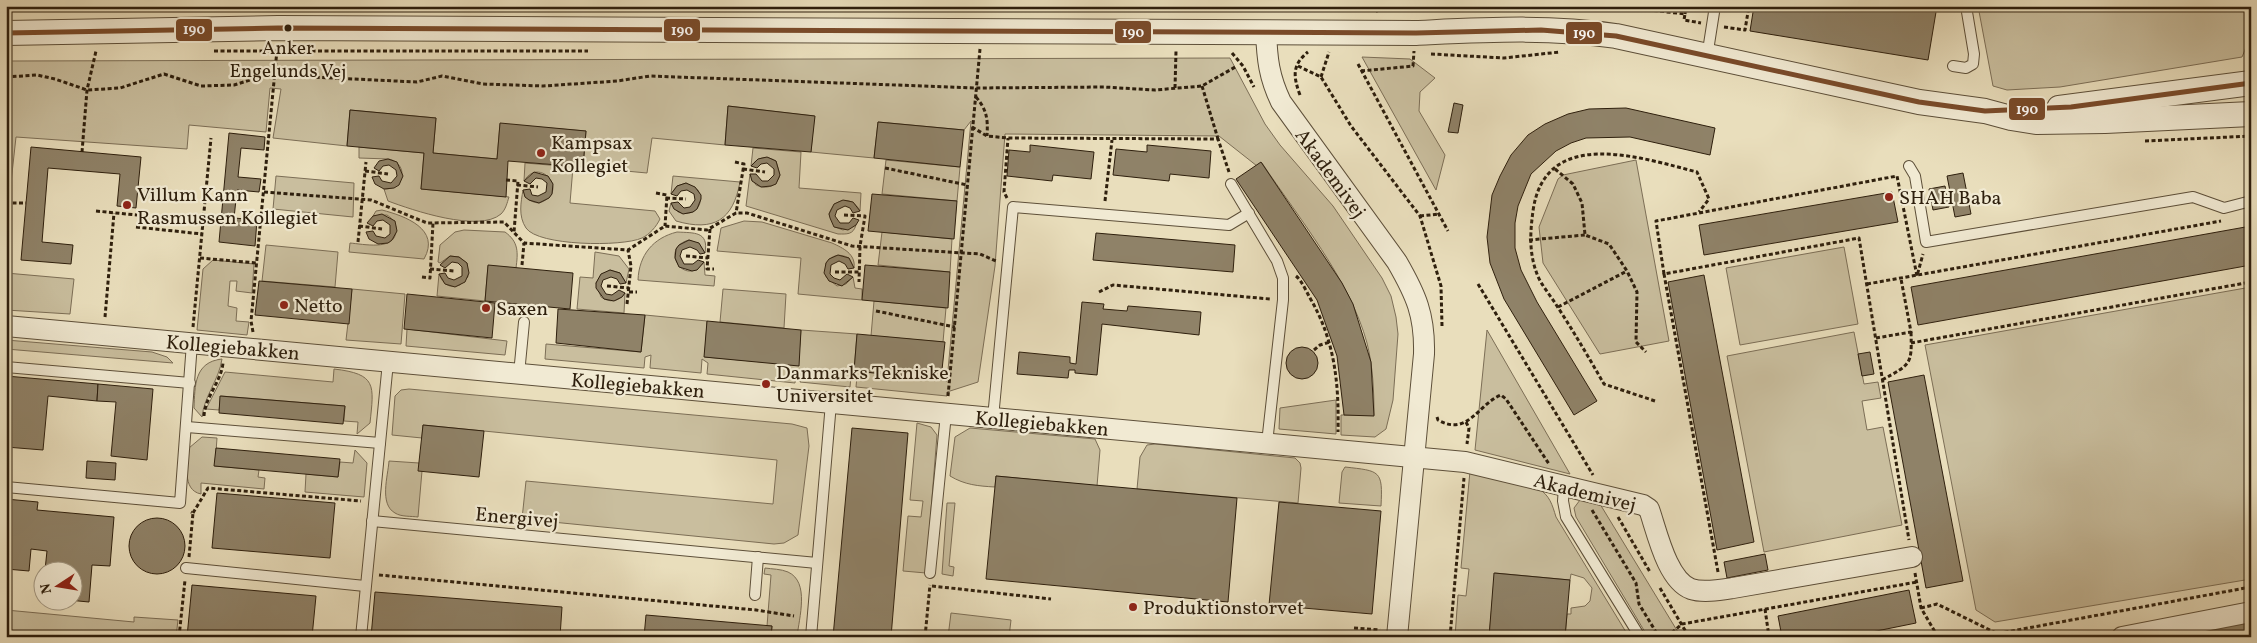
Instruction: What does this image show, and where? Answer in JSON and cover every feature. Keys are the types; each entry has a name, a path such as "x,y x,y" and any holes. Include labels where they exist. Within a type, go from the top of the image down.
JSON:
{"street":[{"path":"6,34 278,40 1175,46 1266,31 1416,33 1513,29 1582,31 1616,36 1919,102 1985,111 2036,122 2123,134 2251,130"},
{"name":"Akademivej","path":"1266,31 1267,66 1280,102 1397,262 1413,290 1421,311 1424,331 1424,354 1397,634"},
{"path":"1985,111 2071,107 2251,83"},
{"path":"2036,122 2104,121 2251,114"},
{"name":"Kollegiebakken","path":"6,326 1414,456"},
{"name":"Akademivej","path":"1414,456 1465,462 1604,494 1643,505 1649,509 1669,569 1690,589 1705,591 1721,590 1912,557"},
{"path":"2122,637 2251,612"}],"lane":[{"path":"1707,57 1714,6"},
{"path":"1953,66 1966,68 1973,64 1974,54 1966,6"},
{"path":"1909,166 1914,176 1926,242 2193,197 2224,208 2251,201"},
{"path":"1231,184 1280,268 1283,278 1284,300 1267,443"},
{"path":"993,418 1012,207 1229,225 1249,213"},
{"path":"519,374 524,322"},
{"path":"6,487 180,503 192,343"},
{"path":"361,637 388,362"},
{"path":"6,367 190,383"},
{"path":"811,637 831,403"},
{"path":"930,574 946,414"},
{"path":"187,427 380,443"},
{"path":"1572,488 1563,502 1566,517 1640,637"},
{"name":"Energivej","path":"372,521 817,563"},
{"path":"755,595 758,557"},
{"path":"187,563 365,586"}],"path":[{"path":"1372,6 1378,12"},
{"path":"1614,6 1684,14"},
{"path":"1686,6 1684,20 1745,30 1749,6"},
{"path":"210,51 278,40 594,51"},
{"path":"257,350 251,322 278,40"},
{"path":"970,51 984,44"},
{"path":"946,414 972,127 984,44"},
{"path":"1175,46 1175,88"},
{"path":"1321,78 1330,48 1324,48"},
{"path":"87,50 106,50"},
{"path":"82,152 87,90 96,50"},
{"path":"1302,102 1297,88 1295,66 1299,59 1314,50"},
{"path":"1224,52 1231,52 1243,66 1256,91"},
{"path":"1405,52 1504,58 1566,52"},
{"path":"1358,64 1448,231"},
{"path":"6,78 37,75 56,78 87,90 120,88 164,74 201,86 234,85 276,72 311,77 417,82 442,76 483,84 543,86 617,81 650,76 977,88 1155,90 1202,86 1237,66"},
{"path":"1298,66 1321,78 1351,126 1420,216 1441,286 1442,329"},
{"path":"1361,71 1413,66"},
{"path":"1202,86 1218,139 1227,161 1231,184"},
{"path":"976,97 985,108 988,118 987,136"},
{"path":"972,127 987,136 1008,138 1112,140 1218,139"},
{"path":"2135,141 2199,140 2251,136"},
{"path":"192,343 211,138"},
{"path":"1008,138 1004,192 1012,207"},
{"path":"1103,215 1112,140"},
{"path":"1655,401 1604,384 1537,275 1529,240 1534,202 1545,179 1563,161 1595,153 1623,154 1697,172 1709,199 1699,212"},
{"path":"358,242 366,162"},
{"path":"735,162 744,164 736,213"},
{"path":"885,168 967,185"},
{"path":"743,169 765,172"},
{"path":"1555,169 1573,184 1582,203 1584,236"},
{"path":"365,171 388,174"},
{"path":"1721,590 1656,221 1897,176 1917,276"},
{"path":"506,180 518,181 514,233"},
{"path":"518,185 538,187"},
{"path":"264,192 371,200 427,223 504,222 524,243 628,250 664,226 707,230 736,213 747,213 852,246 980,254 995,261 1008,260"},
{"path":"656,193 667,195 664,226"},
{"path":"666,198 686,199"},
{"path":"6,203 26,204"},
{"path":"96,211 137,215"},
{"path":"104,336 114,213"},
{"path":"1420,216 1439,214"},
{"path":"844,215 865,216 860,246 859,282"},
{"path":"1867,284 2228,220"},
{"path":"422,277 430,278 433,223"},
{"path":"359,226 382,229"},
{"path":"136,228 202,234"},
{"path":"710,228 707,269 714,269"},
{"path":"1529,240 1584,236 1609,244 1627,271 1637,292 1636,342 1646,352"},
{"path":"1664,274 1859,238 1920,608 1938,637"},
{"path":"1917,276 1926,242"},
{"path":"522,265 524,243"},
{"path":"627,304 631,266 628,250"},
{"path":"686,256 708,258"},
{"path":"200,258 257,263"},
{"path":"1280,268 1298,277 1322,318 1330,342 1339,405 1338,450"},
{"path":"430,269 454,271"},
{"path":"1558,307 1627,271"},
{"path":"835,272 859,272"},
{"path":"1882,380 1905,367 1910,361 1911,332 1901,278"},
{"path":"1911,343 2251,282"},
{"path":"1478,284 1652,576"},
{"path":"1099,292 1113,285 1284,300"},
{"path":"607,286 637,292"},
{"path":"876,311 955,327"},
{"path":"1876,338 1911,332"},
{"path":"1314,350 1320,344 1330,342"},
{"path":"203,429 205,408 222,374 224,346"},
{"path":"1437,415 1438,420 1443,423 1466,422 1501,395 1506,399 1540,453 1550,465"},
{"path":"1450,637 1465,462"},
{"path":"193,513 208,488 374,502"},
{"path":"1572,488 1636,583 1639,604 1659,637"},
{"path":"187,563 199,559"},
{"path":"367,574 794,616"},
{"path":"924,637 930,574"},
{"path":"1666,637 1682,624 1917,582"},
{"path":"1657,584 1689,637"},
{"path":"930,586 1051,599"},
{"path":"1979,637 2251,587"},
{"path":"1920,608 1937,604 1996,633"},
{"path":"1765,609 1769,637"},
{"path":"1354,628 1397,634"}],"shaded area":[{"path":"1978,6 2249,6 2251,25 2249,38 2242,57 2060,87 2007,90 1993,86"},
{"path":"1362,57 1410,59 1435,78 1420,92 1419,111 1445,155 1436,190"},
{"path":"1230,58 1265,124 1280,145 1333,206 1382,278 1391,296 1398,334 1393,400 1386,429 1375,437 1341,435 1341,415 1374,415 1373,379 1369,352 1359,319 1348,296 1322,250 1262,163 1257,166 1219,136 1005,134 995,266 978,382 947,392 947,396 856,387 857,376 851,376 850,387 800,382 801,371 796,372 795,383 707,374 708,363 702,359 701,373 650,368 651,355 645,357 644,368 545,359 546,344 641,352 645,315 707,321 705,357 798,365 801,330 857,334 854,371 947,381 971,121 964,130 878,122 874,158 811,152 814,116 728,106 725,145 652,138 647,173 583,167 586,131 500,124 497,159 433,153 436,118 350,110 347,146 273,138 281,89 270,88 266,132 189,125 187,149 16,137 6,228 6,61"},
{"path":"359,147 424,153 421,189 509,197 506,206 501,214 491,219 462,221 413,210 388,201 384,189 391,188 400,181 402,171 400,166 389,159 359,158"},
{"path":"753,148 801,152 799,188 861,193 860,211 852,202 843,200 831,209 829,214 835,227 843,230 856,225 853,231 847,234 838,234 746,206 750,174 756,185 764,187 771,186 777,182 780,175 776,161 769,158 759,159 751,166"},
{"path":"886,160 960,167 957,201 882,194"},
{"path":"1636,160 1669,341 1600,354 1543,263 1539,227 1558,179 1563,175"},
{"path":"525,163 573,167 570,203 655,211 660,219 657,225 642,238 617,243 581,243 546,238 534,234 526,228 522,219 523,190 529,200 539,203 548,198 552,192 553,185 550,178 538,172 531,174 524,181"},
{"path":"276,176 354,183 353,217 273,209"},
{"path":"673,176 740,182 732,206 720,220 711,224 689,224 676,221 669,211 671,203 678,212 693,212 699,205 700,195 698,190 686,183 677,186 671,194"},
{"path":"382,210 410,220 424,232 428,240 428,249 424,259 349,252 350,243 377,245 390,242 394,238 396,227 391,218 387,215 373,216 376,211"},
{"path":"744,221 762,222 832,243 844,249 851,255 854,268 849,258 836,256 826,263 826,277 837,286 846,284 853,277 855,288 862,289 862,300 798,294 801,258 717,251 721,228"},
{"path":"464,230 505,232 515,244 516,268 488,266 485,301 437,296 439,274 442,280 450,286 460,285 468,277 467,263 459,257 450,256 440,263 438,262 440,245 455,232"},
{"path":"677,232 694,233 705,241 705,253 699,244 689,240 680,244 675,258 683,269 689,271 697,269 704,262 705,275 715,276 714,286 638,280 644,255 654,243"},
{"path":"882,232 952,239 950,272 878,265"},
{"path":"266,245 338,252 335,287 262,281"},
{"path":"1844,247 1858,324 1740,345 1726,268"},
{"path":"595,252 619,256 629,269 626,283 620,273 610,270 601,275 596,283 601,297 607,300 617,300 625,293 624,313 577,309 580,277 593,278"},
{"path":"213,260 254,264 252,293 236,291 237,281 230,281 228,306 237,308 236,321 249,322 247,335 197,330 203,269"},
{"path":"6,273 74,279 70,314 6,310"},
{"path":"2251,287 2251,579 1995,622 1976,610 1925,345"},
{"path":"352,289 405,294 401,344 346,340"},
{"path":"723,289 786,294 784,328 720,322"},
{"path":"874,301 946,308 943,342 871,336"},
{"path":"407,329 507,341 505,355 406,346"},
{"path":"1487,330 1570,474 1475,450"},
{"path":"1854,332 1864,384 1878,382 1881,398 1862,401 1867,430 1883,427 1902,525 1764,552 1727,356"},
{"path":"6,340 152,352 167,357 173,363 6,349"},
{"path":"222,359 218,374 203,409 202,417 194,408 198,376 206,365"},
{"path":"334,369 358,374 370,384 372,399 370,423 357,434 358,422 344,421 345,406 221,396 219,410 206,409 225,372 333,382"},
{"path":"409,389 792,424 807,428 809,446 798,535 784,543 774,544 522,519 526,481 773,504 777,460 423,425 422,438 392,435 395,396 401,390"},
{"path":"1336,400 1336,434 1279,429 1280,408"},
{"path":"917,423 931,427 937,435 926,573 903,571 908,516 921,517 923,501 910,500"},
{"path":"970,428 1095,439 1100,450 1097,486 996,476 995,487 972,484 956,479 950,476 955,437"},
{"path":"202,437 217,438 215,466 259,470 258,477 265,478 264,489 201,483 201,494 195,491 188,481 187,475 189,448"},
{"path":"1155,444 1295,458 1300,463 1301,468 1298,503 1137,489 1140,457 1147,445"},
{"path":"355,450 367,463 364,497 305,492 306,474 338,477 340,462 353,463"},
{"path":"389,461 419,463 422,471 418,517 403,516 390,509 386,497"},
{"path":"1345,467 1366,470 1377,474 1381,485 1381,506 1339,503 1342,472"},
{"path":"1470,471 1538,488 1548,497 1556,517 1629,637 1565,637 1567,614 1571,614 1571,608 1585,606 1590,601 1592,588 1584,578 1571,574 1570,580 1495,573 1489,637 1455,637 1458,595 1466,596 1469,569 1461,568"},
{"path":"1580,500 1600,504 1681,637 1648,637 1576,517 1574,508"},
{"path":"947,503 955,503 949,566 954,567 953,576 942,574"},
{"path":"765,568 788,572 795,577 799,584 802,601 797,637 771,637 772,626 767,626 771,575 764,574"},
{"path":"6,610 134,622 134,617 178,620 176,637 6,637"},
{"path":"951,613 1011,620 1009,637 948,637"}],"building":[{"path":"1648,6 1677,6 1677,10"},
{"path":"1754,6 1937,6 1928,60 1750,31"},
{"path":"1454,103 1463,105 1458,133 1448,132"},
{"path":"728,106 815,116 811,152 725,145"},
{"path":"1626,108 1715,128 1710,155 1630,137 1586,138 1556,151 1531,174 1518,206 1515,223 1515,248 1521,270 1537,302 1597,401 1574,415 1504,299 1490,263 1487,237 1492,195 1511,155 1528,135 1545,124 1568,114 1589,109"},
{"name":"Kampsax Kollegiet","path":"350,110 436,118 433,153 497,159 500,123 586,131 583,167 508,161 506,197 421,189 424,153 347,146"},
{"path":"878,122 964,130 960,167 874,158"},
{"path":"229,133 265,137 264,150 241,148 238,177 261,179 259,192 237,190 234,218 257,220 255,246 219,242"},
{"path":"1030,145 1094,152 1091,179 1053,175 1052,181 1007,176 1009,150 1030,152"},
{"path":"1147,145 1211,151 1209,178 1170,174 1169,181 1113,175 1116,149 1147,152"},
{"name":"Villum Kann Rasmussen Kollegiet","path":"31,147 141,157 136,208 117,206 120,174 48,168 42,242 73,245 71,264 21,260"},
{"path":"767,157 776,161 780,175 776,184 761,187 752,181 750,174 756,174 762,181 768,181 774,175 774,169 767,163 761,164 757,168 751,166 758,159"},
{"path":"388,159 397,162 403,176 399,185 394,188 384,189 375,184 372,177 379,176 382,181 391,183 397,176 396,170 389,165 383,166 379,171 374,168 379,161"},
{"path":"1261,162 1342,283 1353,304 1371,362 1374,416 1344,415 1337,356 1317,300 1236,179"},
{"path":"534,172 548,176 553,184 552,194 549,198 539,203 525,197 523,190 530,189 532,195 538,196 546,192 547,183 542,179 536,178 530,184 524,181"},
{"path":"1963,173 1971,214 1955,217 1947,176"},
{"path":"686,183 695,187 701,195 701,199 697,209 683,214 674,209 671,203 678,202 684,208 690,207 695,200 694,194 687,190 681,191 677,196 671,194 677,186"},
{"path":"1945,186 1949,207 1933,210 1929,189"},
{"path":"1892,192 1898,222 1704,255 1699,225"},
{"path":"872,194 957,201 954,239 868,231"},
{"path":"843,200 853,202 860,211 853,213 850,208 845,206 837,210 835,216 840,223 849,223 853,218 859,220 856,225 848,230 834,227 829,214 834,204"},
{"path":"382,214 395,221 397,231 388,243 378,244 369,239 366,232 373,231 376,236 385,238 390,234 390,225 383,220 377,221 373,226 367,223 373,216"},
{"path":"2251,226 2251,265 1918,325 1911,287"},
{"path":"1096,233 1235,245 1233,272 1093,260"},
{"path":"689,240 699,243 705,253 700,254 697,250 690,247 682,250 680,256 684,264 693,264 698,260 704,262 697,270 692,271 679,267 675,258 676,249 679,245"},
{"path":"838,255 849,258 854,268 848,269 845,264 839,261 831,265 830,274 834,278 840,280 847,274 853,277 842,286 829,281 824,273 829,259"},
{"path":"450,256 459,257 467,263 469,273 465,282 455,287 445,284 439,274 445,273 448,278 454,280 462,276 462,267 458,263 452,262 445,268 440,265"},
{"path":"488,265 573,273 570,309 485,301"},
{"path":"865,265 950,272 948,308 862,300"},
{"path":"610,270 620,273 626,283 620,284 617,279 611,277 603,280 601,286 606,294 612,295 619,290 625,293 614,301 604,299 596,288 596,283 601,274"},
{"path":"1704,275 1754,542 1717,550 1668,282"},
{"path":"259,281 352,289 349,324 255,315"},
{"path":"407,294 495,303 492,338 404,329"},
{"path":"1082,302 1104,304 1103,309 1127,311 1128,306 1201,312 1199,335 1102,324 1097,375 1075,373 1075,370 1069,370 1068,378 1017,374 1019,352 1070,357 1070,363 1076,364"},
{"path":"558,309 645,315 641,352 556,343"},
{"path":"707,321 801,330 799,366 704,357"},
{"path":"857,334 945,342 941,379 854,371"},
{"path":"1302,347 1313,352 1318,363 1313,374 1302,379 1291,374 1286,363 1291,352"},
{"path":"1870,352 1874,374 1862,376 1858,354"},
{"path":"1924,375 1963,581 1926,588 1888,382"},
{"path":"6,376 98,384 97,401 48,396 43,450 6,447"},
{"path":"98,384 153,389 147,460 111,456 116,402 97,401"},
{"path":"220,396 345,406 343,424 219,413"},
{"path":"423,425 484,431 479,477 418,471"},
{"path":"852,428 908,433 891,637 833,637"},
{"path":"216,448 340,459 338,477 214,466"},
{"path":"87,461 116,463 115,480 86,478"},
{"path":"996,476 1237,498 1228,602 986,579"},
{"path":"217,493 335,503 330,558 212,548"},
{"path":"6,499 38,502 37,510 114,517 110,566 92,565 89,602 82,601 82,560 46,560 47,551 31,549 29,571 6,569"},
{"path":"1279,502 1381,511 1372,614 1269,605"},
{"path":"157,518 168,520 177,526 183,535 185,546 183,557 177,566 168,572 157,574 146,572 137,566 131,557 129,546 131,535 137,526 146,520"},
{"path":"1765,554 1768,570 1727,578 1724,562"},
{"path":"1494,573 1570,580 1565,637 1489,637"},
{"path":"192,585 316,596 312,637 187,637"},
{"path":"1909,590 1916,623 1847,637 1782,637 1778,616"},
{"path":"375,592 562,607 560,637 371,637"},
{"path":"646,615 772,626 771,637 644,637"},
{"path":"2251,619 2251,637 2160,637"}],"transit line":[{"name":"190","path":"6,33 278,28 1416,33 1541,30 1616,36 1919,102 1985,111 2071,107 2251,83"}],"place":[{"name":"Anker Engelunds Vej","path":"288,28"},
{"name":"Kampsax Kollegiet","path":"541,153"},
{"name":"SHAH Baba","path":"1889,197"},
{"name":"Villum Kann Rasmussen Kollegiet","path":"127,205"},
{"name":"Netto","path":"284,305"},
{"name":"Saxen","path":"486,308"},
{"name":"Danmarks Tekniske Universitet","path":"766,384"},
{"name":"Produktionstorvet","path":"1133,607"}]}
